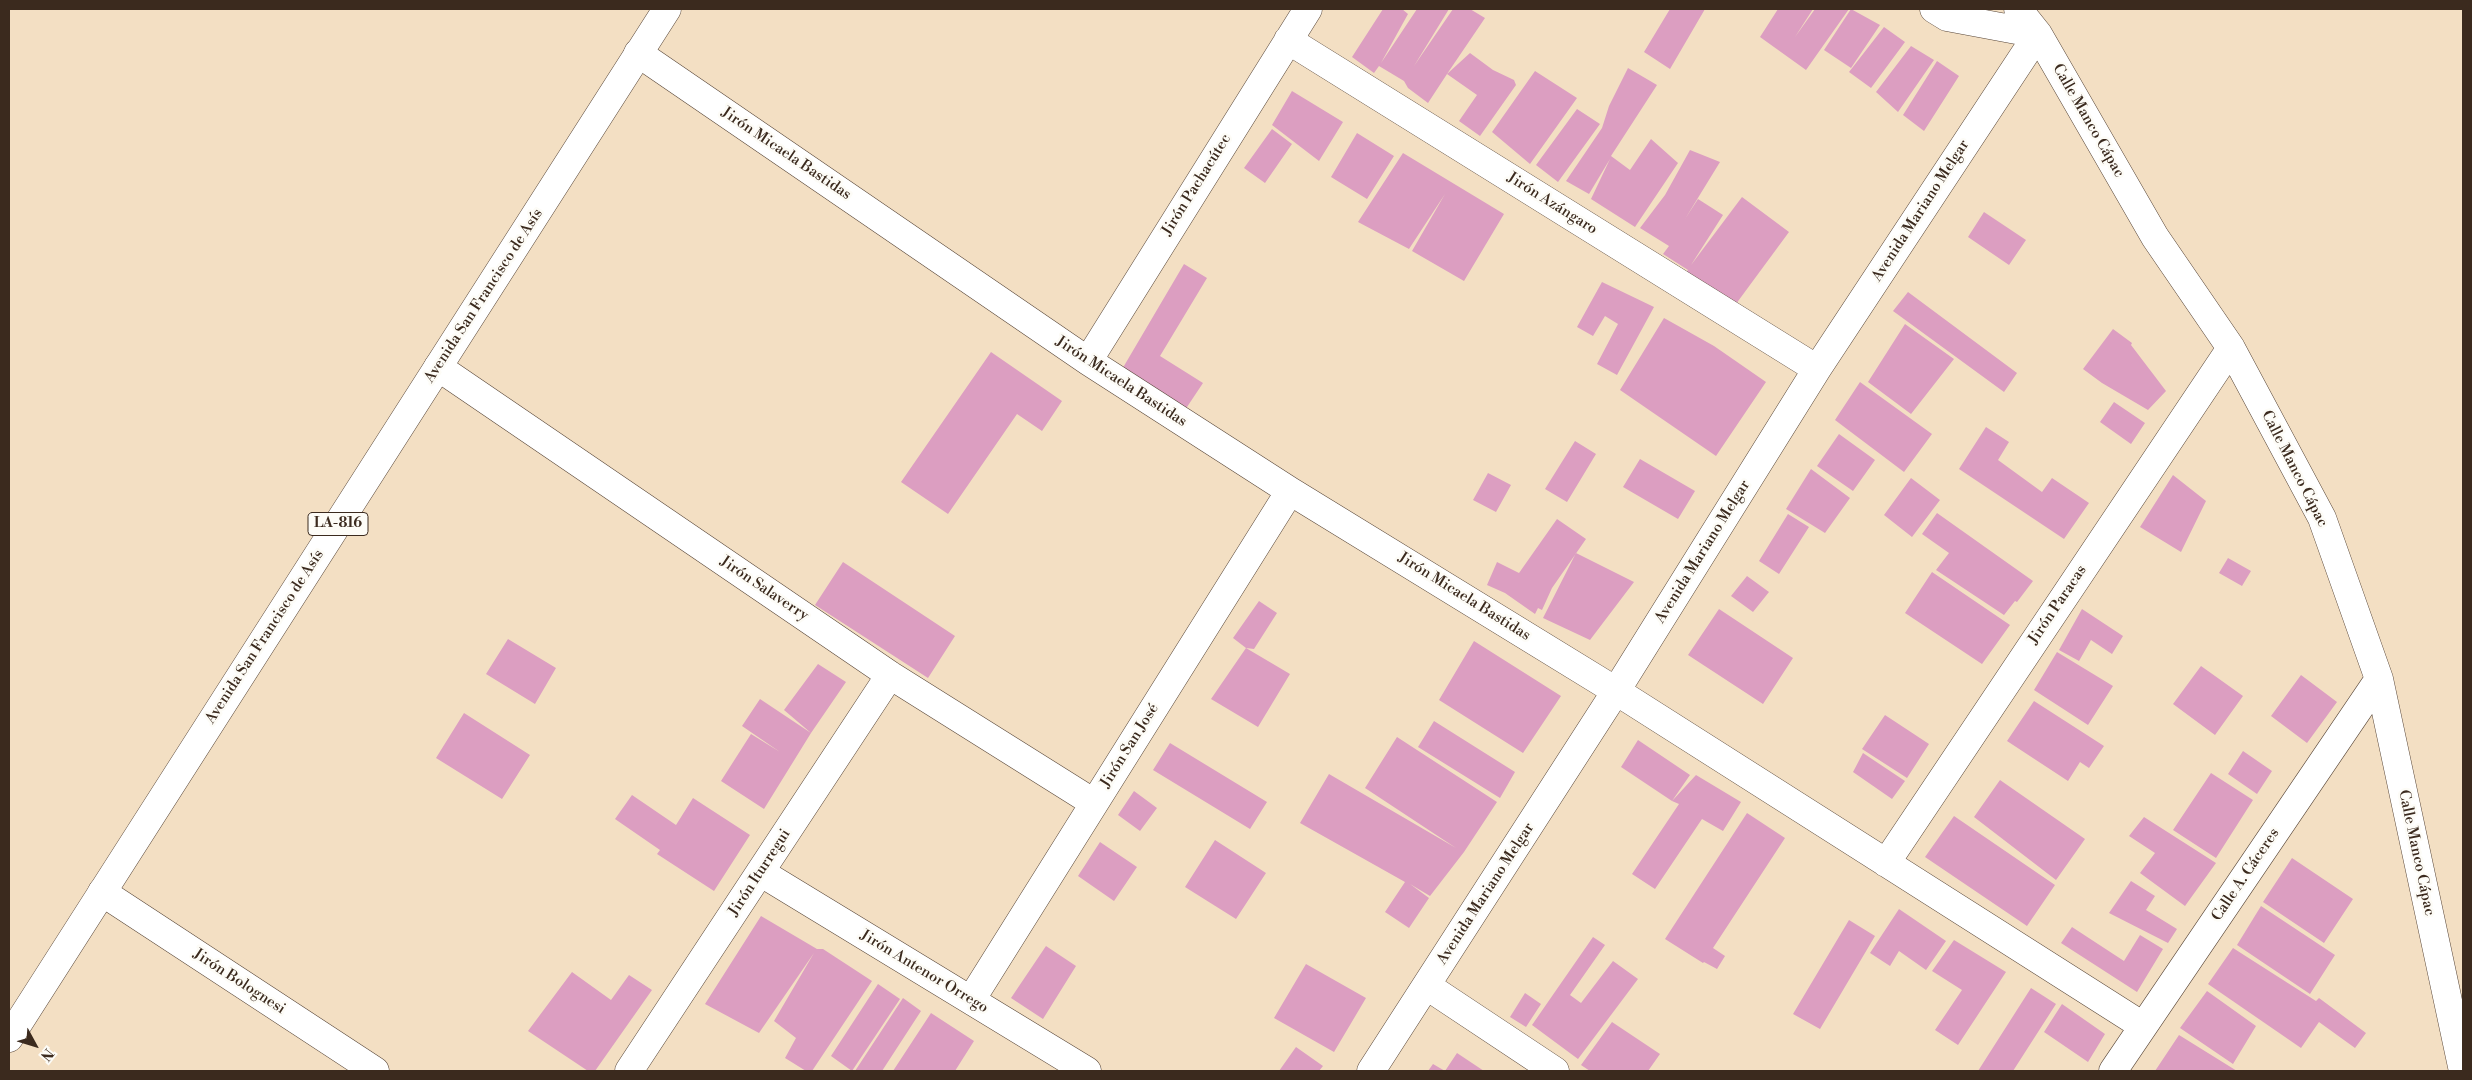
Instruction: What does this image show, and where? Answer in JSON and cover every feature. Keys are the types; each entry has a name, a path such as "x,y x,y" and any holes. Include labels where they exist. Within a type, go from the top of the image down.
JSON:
{"main road":[{"name":"Avenida San Francisco de Asís","path":"9,1038 667,9"},
{"name":"Jirón Pachacútec","path":"1088,361 1308,9"},
{"path":"1934,9 1947,17 2038,34"},
{"name":"Calle Manco Cápac","path":"2018,9 2038,34 2155,237 2231,348 2322,518 2379,679 2463,1071"},
{"name":"Avenida Mariano Melgar","path":"1371,1071 1616,691 1817,369 2038,34"},
{"name":"Jirón Azángaro","path":"1288,40 1817,369"},
{"name":"Jirón Micaela Bastidas","path":"638,54 1088,361 1290,491 1616,691 2143,1026"},
{"name":"Jirón Paracas","path":"1886,863 2231,348"},
{"name":"Jirón Salaverry","path":"438,367 890,674 1094,803"},
{"name":"Jirón San José","path":"971,1000 1290,491"},
{"name":"Jirón Iturregui","path":"629,1071 890,674"},
{"name":"Calle A. Cáceres","path":"2114,1071 2379,679"},
{"name":"Jirón Antenor Orrego","path":"760,872 1087,1071"},
{"name":"Jirón Bolognesi","path":"102,892 375,1071"},
{"path":"1427,986 1555,1071"}],"building":[{"path":"1383,9 1402,9 1408,14 1381,63 1417,9 1449,9 1414,66 1453,9 1470,9 1485,18 1428,103 1408,88 1404,81 1379,66 1374,73 1352,57"},
{"path":"1670,9 1705,9 1670,69 1644,52"},
{"path":"1778,9 1813,9 1795,37 1815,9 1849,9 1806,70 1760,37"},
{"path":"1851,9 1880,25 1851,68 1824,50"},
{"path":"1884,27 1905,42 1871,88 1849,72"},
{"path":"1911,46 1934,60 1898,112 1876,92"},
{"path":"1470,53 1493,70 1514,80 1516,85 1480,136 1459,121 1477,95 1447,74"},
{"path":"1937,61 1959,76 1924,131 1903,115"},
{"path":"1628,68 1657,85 1611,156 1630,170 1651,139 1678,163 1635,227 1591,199 1610,159 1589,194 1566,181 1602,128 1609,106"},
{"path":"1535,71 1577,98 1530,164 1492,132"},
{"path":"1292,91 1343,122 1319,161 1272,125"},
{"path":"1577,109 1600,124 1558,182 1536,165"},
{"path":"1272,129 1292,144 1265,183 1244,168"},
{"path":"1357,133 1394,156 1367,199 1331,177"},
{"path":"1690,150 1720,162 1685,219 1698,199 1723,215 1691,265 1742,197 1789,232 1733,308 1686,273 1688,270 1663,254 1669,246 1640,228 1665,195"},
{"path":"1403,153 1504,214 1464,281 1412,251 1445,194 1409,249 1358,222"},
{"path":"1984,212 2026,240 2009,265 1968,237"},
{"path":"1184,264 1207,278 1160,356 1203,383 1185,410 1121,371"},
{"path":"1602,282 1654,307 1617,375 1597,364 1618,324 1605,316 1593,336 1577,327"},
{"path":"1908,292 2017,373 2004,392 1893,311"},
{"path":"1664,318 1714,346 1766,382 1716,456 1620,390"},
{"path":"1905,324 1954,359 1911,414 1868,382"},
{"path":"2113,329 2132,343 2131,345 2166,391 2148,410 2102,383 2083,369"},
{"path":"991,352 1062,401 1042,431 1017,414 948,514 901,482"},
{"path":"1860,382 1932,434 1904,472 1835,420"},
{"path":"2114,402 2145,423 2131,444 2100,422"},
{"path":"1986,427 2009,442 1998,460 2042,492 2052,478 2089,503 2064,539 1959,469"},
{"path":"1839,434 1875,460 1853,491 1817,466"},
{"path":"1575,441 1596,454 1567,502 1545,489"},
{"path":"1640,459 1695,491 1678,519 1623,487"},
{"path":"1811,469 1850,498 1825,533 1786,509"},
{"path":"1488,473 1511,485 1496,512 1473,500"},
{"path":"2173,475 2206,501 2181,552 2140,527"},
{"path":"1911,478 1940,500 1912,537 1884,515"},
{"path":"1937,513 2033,581 2004,615 1936,570 1949,553 1922,534"},
{"path":"1788,514 1809,527 1779,574 1759,561"},
{"path":"1557,519 1586,539 1552,588 1542,610 1538,608 1535,614 1505,593 1487,585 1497,562 1519,573"},
{"path":"1576,553 1634,582 1590,640 1543,618"},
{"path":"2228,558 2251,571 2242,586 2219,573"},
{"path":"843,562 955,636 928,678 815,605"},
{"path":"1932,572 2010,625 1982,664 1905,613"},
{"path":"1747,576 1769,592 1753,612 1731,596"},
{"path":"1259,601 1277,613 1254,649 1246,648 1233,638"},
{"path":"1719,609 1793,658 1763,704 1688,655"},
{"path":"2082,609 2123,636 2112,654 2091,640 2079,661 2059,650"},
{"path":"508,639 556,668 535,704 486,674"},
{"path":"1474,641 1561,696 1523,753 1439,700"},
{"path":"1246,648 1290,674 1258,727 1211,699"},
{"path":"2057,652 2113,686 2088,725 2034,690"},
{"path":"818,664 846,682 811,733 784,710"},
{"path":"2201,666 2243,696 2215,735 2173,704"},
{"path":"2301,675 2337,702 2307,743 2271,716"},
{"path":"760,699 811,733 764,809 721,781 751,734 780,752 742,726"},
{"path":"2034,701 2104,746 2089,768 2080,762 2068,781 2007,741"},
{"path":"464,713 530,755 502,799 436,758"},
{"path":"1885,715 1929,744 1907,778 1862,749"},
{"path":"1434,721 1515,772 1500,798 1418,747"},
{"path":"1397,737 1497,802 1464,852 1430,896 1410,884 1429,898 1409,928 1385,912 1405,882 1300,823 1329,774 1456,848 1365,788"},
{"path":"1638,740 1690,775 1672,801 1621,767"},
{"path":"1170,743 1267,802 1250,829 1153,770"},
{"path":"2243,751 2272,771 2257,794 2228,774"},
{"path":"1863,753 1905,781 1892,799 1853,772"},
{"path":"2211,773 2253,800 2216,858 2173,830"},
{"path":"1696,775 1741,802 1723,831 1702,819 1655,889 1632,874 1679,804 1672,801"},
{"path":"2000,780 2085,839 2056,880 1974,817"},
{"path":"1134,791 1157,808 1140,831 1118,815"},
{"path":"632,795 676,825 693,798 750,835 714,891 657,854 660,850 615,819"},
{"path":"1747,813 1785,838 1713,948 1725,956 1717,969 1703,963 1665,939"},
{"path":"1954,816 2055,885 2027,926 1925,857"},
{"path":"2144,817 2216,863 2185,906 2140,873 2155,853 2129,836"},
{"path":"1215,840 1266,873 1236,919 1185,887"},
{"path":"1100,842 1137,867 1114,901 1078,876"},
{"path":"2292,858 2353,899 2324,943 2263,902"},
{"path":"2131,881 2155,896 2146,910 2177,929 2168,943 2109,913"},
{"path":"2261,906 2335,955 2310,994 2237,945"},
{"path":"1899,909 1946,941 1926,970 1899,951 1890,966 1870,953"},
{"path":"761,916 817,949 823,949 872,981 812,1071 806,1071 785,1058 796,1038 774,1021 814,953 759,1033 705,1004"},
{"path":"1849,920 1875,936 1820,1029 1793,1014"},
{"path":"2072,927 2124,961 2140,935 2163,949 2137,992 2061,943"},
{"path":"1593,937 1605,945 1570,995 1581,1003 1613,961 1638,979 1578,1059 1532,1025"},
{"path":"1954,940 2006,972 1958,1045 1935,1030 1962,990 1932,971"},
{"path":"1046,946 1076,966 1043,1019 1011,998"},
{"path":"2233,948 2316,1001 2319,998 2366,1033 2355,1048 2319,1022 2301,1048 2208,984"},
{"path":"1306,964 1366,998 1334,1052 1274,1018"},
{"path":"572,972 611,1000 629,975 652,990 595,1071 588,1071 528,1031"},
{"path":"878,984 900,999 852,1071 831,1056"},
{"path":"2031,988 2056,1004 2013,1071 1978,1071"},
{"path":"2207,991 2256,1026 2233,1064 2180,1028"},
{"path":"1525,993 1541,1004 1526,1027 1510,1017"},
{"path":"903,998 921,1011 882,1071 855,1071"},
{"path":"2062,1004 2105,1034 2088,1062 2044,1032"},
{"path":"931,1013 974,1041 955,1071 893,1071"},
{"path":"1612,1022 1660,1054 1648,1071 1590,1071 1581,1065"},
{"path":"2179,1035 2237,1071 2155,1071"},
{"path":"1296,1047 1323,1066 1319,1071 1279,1071"},
{"path":"1457,1053 1484,1071 1445,1071"},
{"path":"1433,1064 1445,1071 1428,1071"}]}
